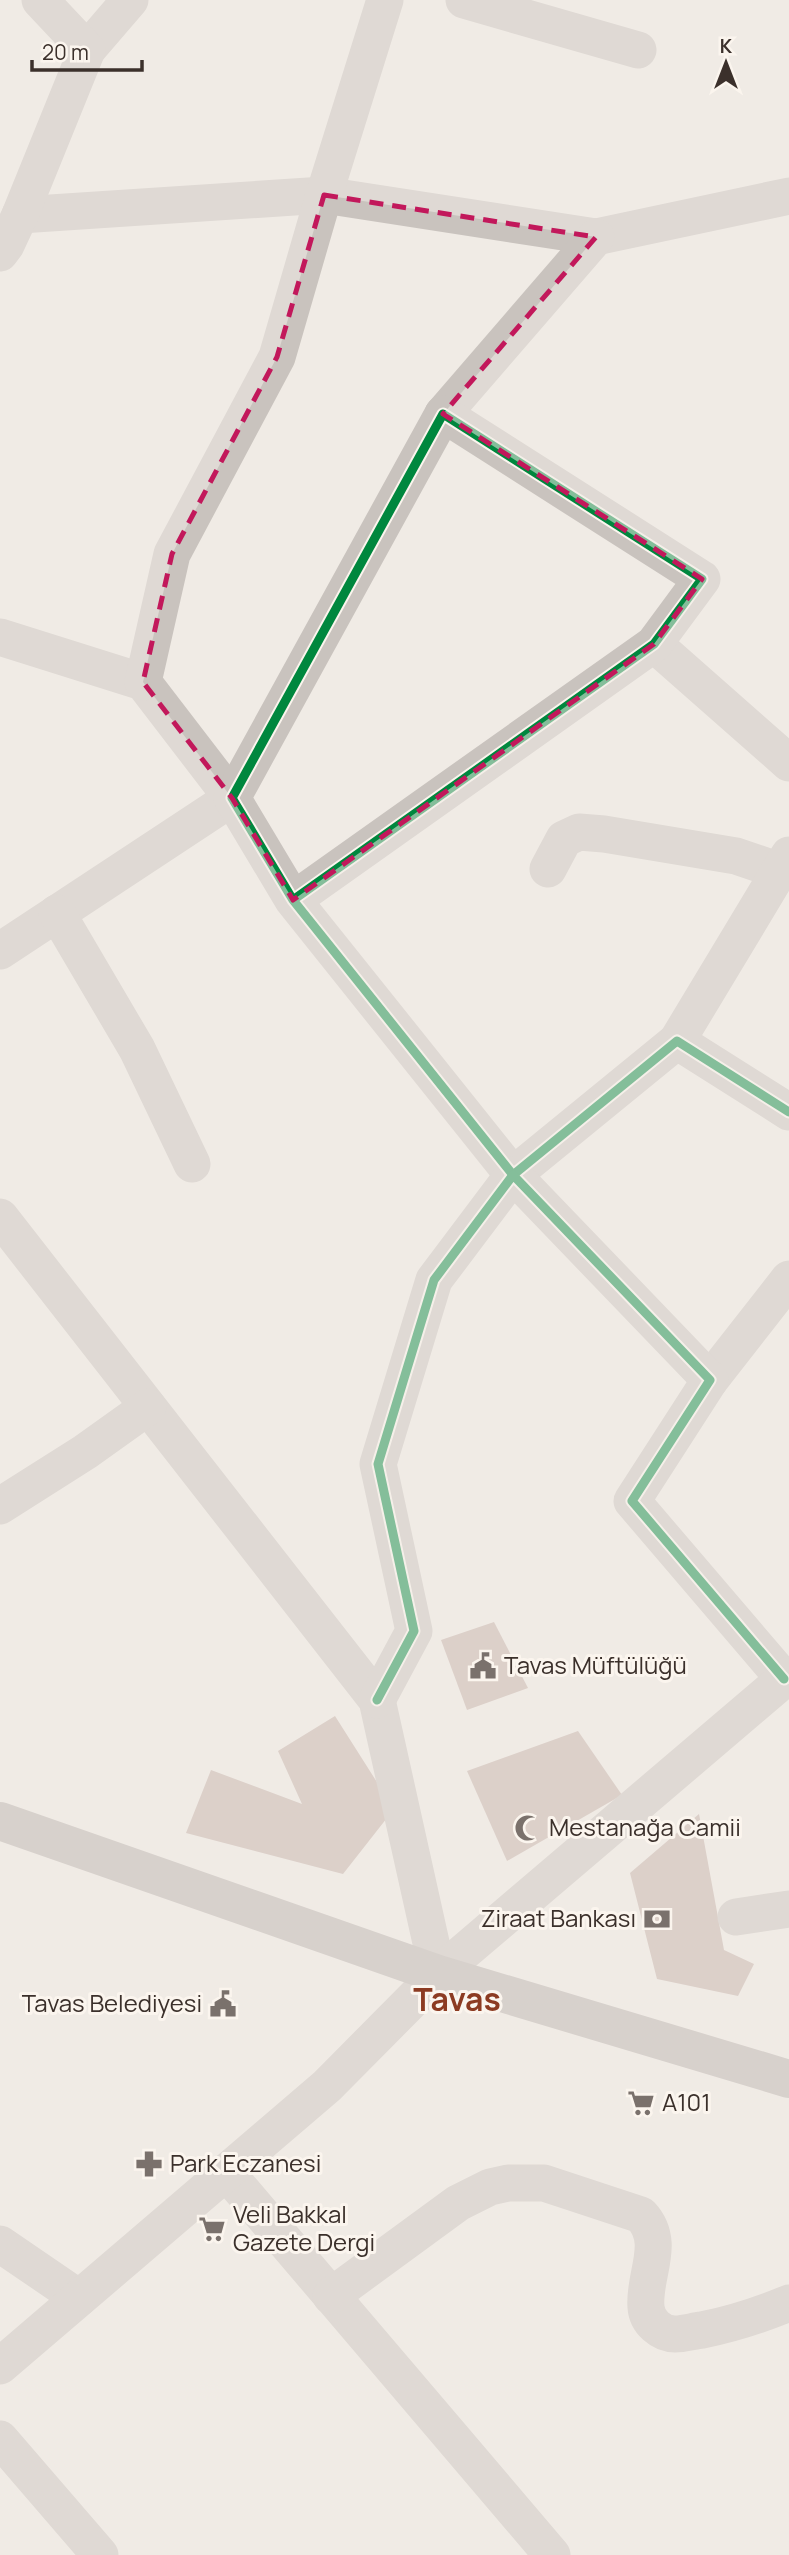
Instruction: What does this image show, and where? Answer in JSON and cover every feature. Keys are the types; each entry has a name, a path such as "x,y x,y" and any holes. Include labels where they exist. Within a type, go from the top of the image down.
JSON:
{"main road":[{"path":"0,1821 438,1974 789,2079"}],"street":[{"path":"40,0 86,50"},
{"path":"0,253 20,215 86,50 130,0"},
{"path":"144,681 172,554 277,357 385,0"},
{"path":"464,0 638,50"},
{"path":"20,215 324,195 596,237 789,197"},
{"path":"0,951 232,798 443,414 596,237"},
{"path":"293,901 654,644 702,579 443,414"},
{"path":"0,637 144,681 232,798 293,901 513,1175 710,1380"},
{"path":"654,644 789,763"},
{"path":"377,1700 414,1632 378,1465 434,1280 513,1175 677,1041 784,863 579,832 564,839 548,869"},
{"path":"57,913 137,1049 192,1164"},
{"path":"677,1041 789,1112"},
{"path":"0,1217 377,1700 438,1974"},
{"path":"0,2366 327,2086 438,1974 787,1677 632,1501 710,1380 789,1279"},
{"path":"0,1506 85,1452 148,1407"},
{"path":"736,1917 789,1909"},
{"path":"226,2172 541,2551"},
{"path":"331,2296 466,2198 490,2187 526,2181 562,2187 640,2215 647,2222 652,2230 654,2247 646,2307 649,2318 665,2333 676,2334 734,2323 789,2303"},
{"path":"0,2244 79,2298"},
{"path":"0,2439 98,2554"}],"highlighted area":[{"path":"324,195 596,237 443,414 702,579 654,644 293,900 232,798 143,682 172,554 277,357"}],"building":[{"path":"494,1622 528,1688 467,1710 441,1640"},
{"path":"335,1716 394,1809 343,1874 186,1833 211,1770 302,1804 278,1751"},
{"name":"Mestanağa Camii","path":"578,1731 622,1795 507,1861 467,1771"},
{"path":"699,1814 724,1950 754,1964 738,1996 657,1979 630,1873"}],"cycle path":[{"path":"293,900 654,644 702,579 443,414 232,798 293,900 513,1175 677,1041 789,1112"},
{"path":"377,1700 414,1631 378,1464 434,1280 513,1175 710,1380 632,1501 784,1679"}],"place":[{"name":"Tavas Müftülüğü","path":"483,1666"},
{"name":"Mestanağa Camii","path":"528,1828"},
{"name":"Ziraat Bankası","path":"657,1919"},
{"name":"Tavas Belediyesi","path":"223,2004"},
{"name":"A101","path":"641,2103"},
{"name":"Park Eczanesi","path":"149,2164"},
{"name":"Veli Bakkal Gazete Dergi","path":"212,2229"}],"district":[{"name":"Tavas","path":"457,2000"}]}
